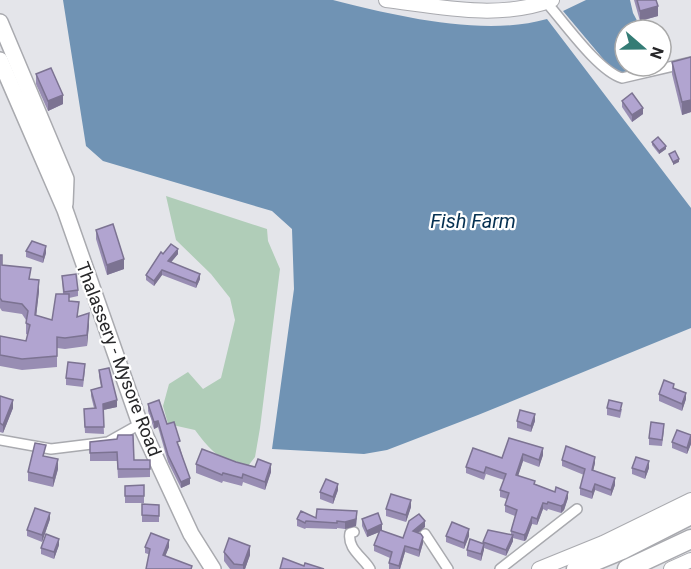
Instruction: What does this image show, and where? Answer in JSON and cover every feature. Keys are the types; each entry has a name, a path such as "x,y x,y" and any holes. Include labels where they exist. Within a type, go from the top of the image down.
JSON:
{"highway":[{"path":"576,569 622,550 691,515"},
{"path":"627,569 691,539"}],"main road":[{"path":"0,22 66,179 65,210"},
{"name":"Thalassery - Mysore Road","path":"0,60 65,210 140,424 191,534 213,569"}],"street":[{"path":"386,0 488,12 515,9 549,1 601,65 612,75 622,78 691,62"},
{"path":"0,440 51,448 108,442 140,424"},
{"path":"539,569 603,543 691,500"},
{"path":"500,569 577,509"},
{"path":"354,532 350,533 351,544 370,569"},
{"path":"425,534 448,569"},
{"path":"671,569 691,560"}],"green space":[{"path":"166,196 267,229 268,241 280,269 260,428 255,457 248,466 230,461 217,454 195,430 168,424 163,406 169,384 188,372 203,389 221,378 235,320 230,298 211,274 176,240"}],"water":[{"name":"Fish Farm","path":"63,0 333,0 412,18 468,25 496,26 547,19 691,208 691,328 387,450 364,454 272,449 294,289 292,229 272,211 103,161 86,146"},
{"path":"586,0 630,0 636,18 613,18 613,71 563,11"}],"building":[{"path":"637,0 656,0 658,6 640,11"},
{"path":"691,57 691,100 682,102 673,62"},
{"path":"51,68 63,95 48,101 36,74"},
{"path":"632,93 643,108 632,115 622,101"},
{"path":"658,137 666,146 659,151 652,142"},
{"path":"675,151 679,159 673,162 669,154"},
{"path":"113,224 124,259 107,265 96,230"},
{"path":"32,241 46,246 43,257 26,251"},
{"path":"171,244 178,249 168,261 200,274 196,283 162,270 154,281 146,275 161,252 163,254"},
{"path":"0,255 2,255 2,265 31,268 29,279 39,280 35,315 52,320 56,294 69,294 69,301 79,302 77,317 89,313 87,335 57,337 57,356 22,359 0,355 0,336 26,341 30,325 26,323 28,311 22,304 2,301 0,298"},
{"path":"76,274 78,290 64,292 62,276"},
{"path":"68,362 85,364 83,380 66,378"},
{"path":"109,368 117,400 103,404 104,427 85,427 84,409 96,408 91,390 102,387 99,370"},
{"path":"664,380 674,384 673,388 686,393 682,404 659,394"},
{"path":"0,396 13,400 3,425 0,423"},
{"path":"159,400 167,424 174,422 180,441 177,442 190,478 181,482 168,455 158,421 154,422 148,404"},
{"path":"609,400 622,403 620,411 607,408"},
{"path":"520,410 535,414 531,426 517,421"},
{"path":"651,422 664,424 662,440 649,438"},
{"path":"677,430 691,435 687,448 672,442"},
{"path":"118,435 133,435 134,460 150,460 150,469 118,469 117,452 90,453 90,442 117,439"},
{"path":"509,438 543,448 539,460 523,454 516,475 535,481 534,484 555,492 556,487 568,492 561,506 548,502 543,503 537,519 532,517 524,535 511,531 517,510 505,505 509,493 500,490 506,474 486,467 484,473 466,467 473,448 502,458"},
{"path":"35,443 46,445 43,456 58,459 53,478 28,472"},
{"path":"566,446 595,457 592,470 615,478 611,490 595,484 592,492 580,488 585,469 562,460"},
{"path":"202,449 255,467 258,459 271,464 265,482 243,474 242,478 223,473 222,475 196,464"},
{"path":"636,457 649,461 645,472 632,468"},
{"path":"326,479 338,484 333,497 320,492"},
{"path":"144,485 144,496 125,496 125,486"},
{"path":"391,494 411,500 406,515 386,509"},
{"path":"142,504 159,505 159,516 142,515"},
{"path":"35,508 50,513 42,535 27,530"},
{"path":"317,509 357,511 356,519 345,522 337,521 337,523 306,521 305,523 297,519 301,511 316,518"},
{"path":"378,513 382,524 367,531 362,519"},
{"path":"419,514 425,521 413,531 423,537 419,550 405,546 399,566 389,563 392,552 374,545 380,530 403,538 409,521"},
{"path":"452,522 469,529 464,543 446,536"},
{"path":"488,530 513,535 506,550 483,542"},
{"path":"151,533 169,540 163,555 192,566 191,569 146,569 150,549 145,547"},
{"path":"46,534 59,539 54,552 41,548"},
{"path":"229,538 250,546 243,565 234,564 224,552"},
{"path":"470,539 484,544 481,554 467,550"},
{"path":"283,558 304,566 305,563 324,569 280,569"}]}
